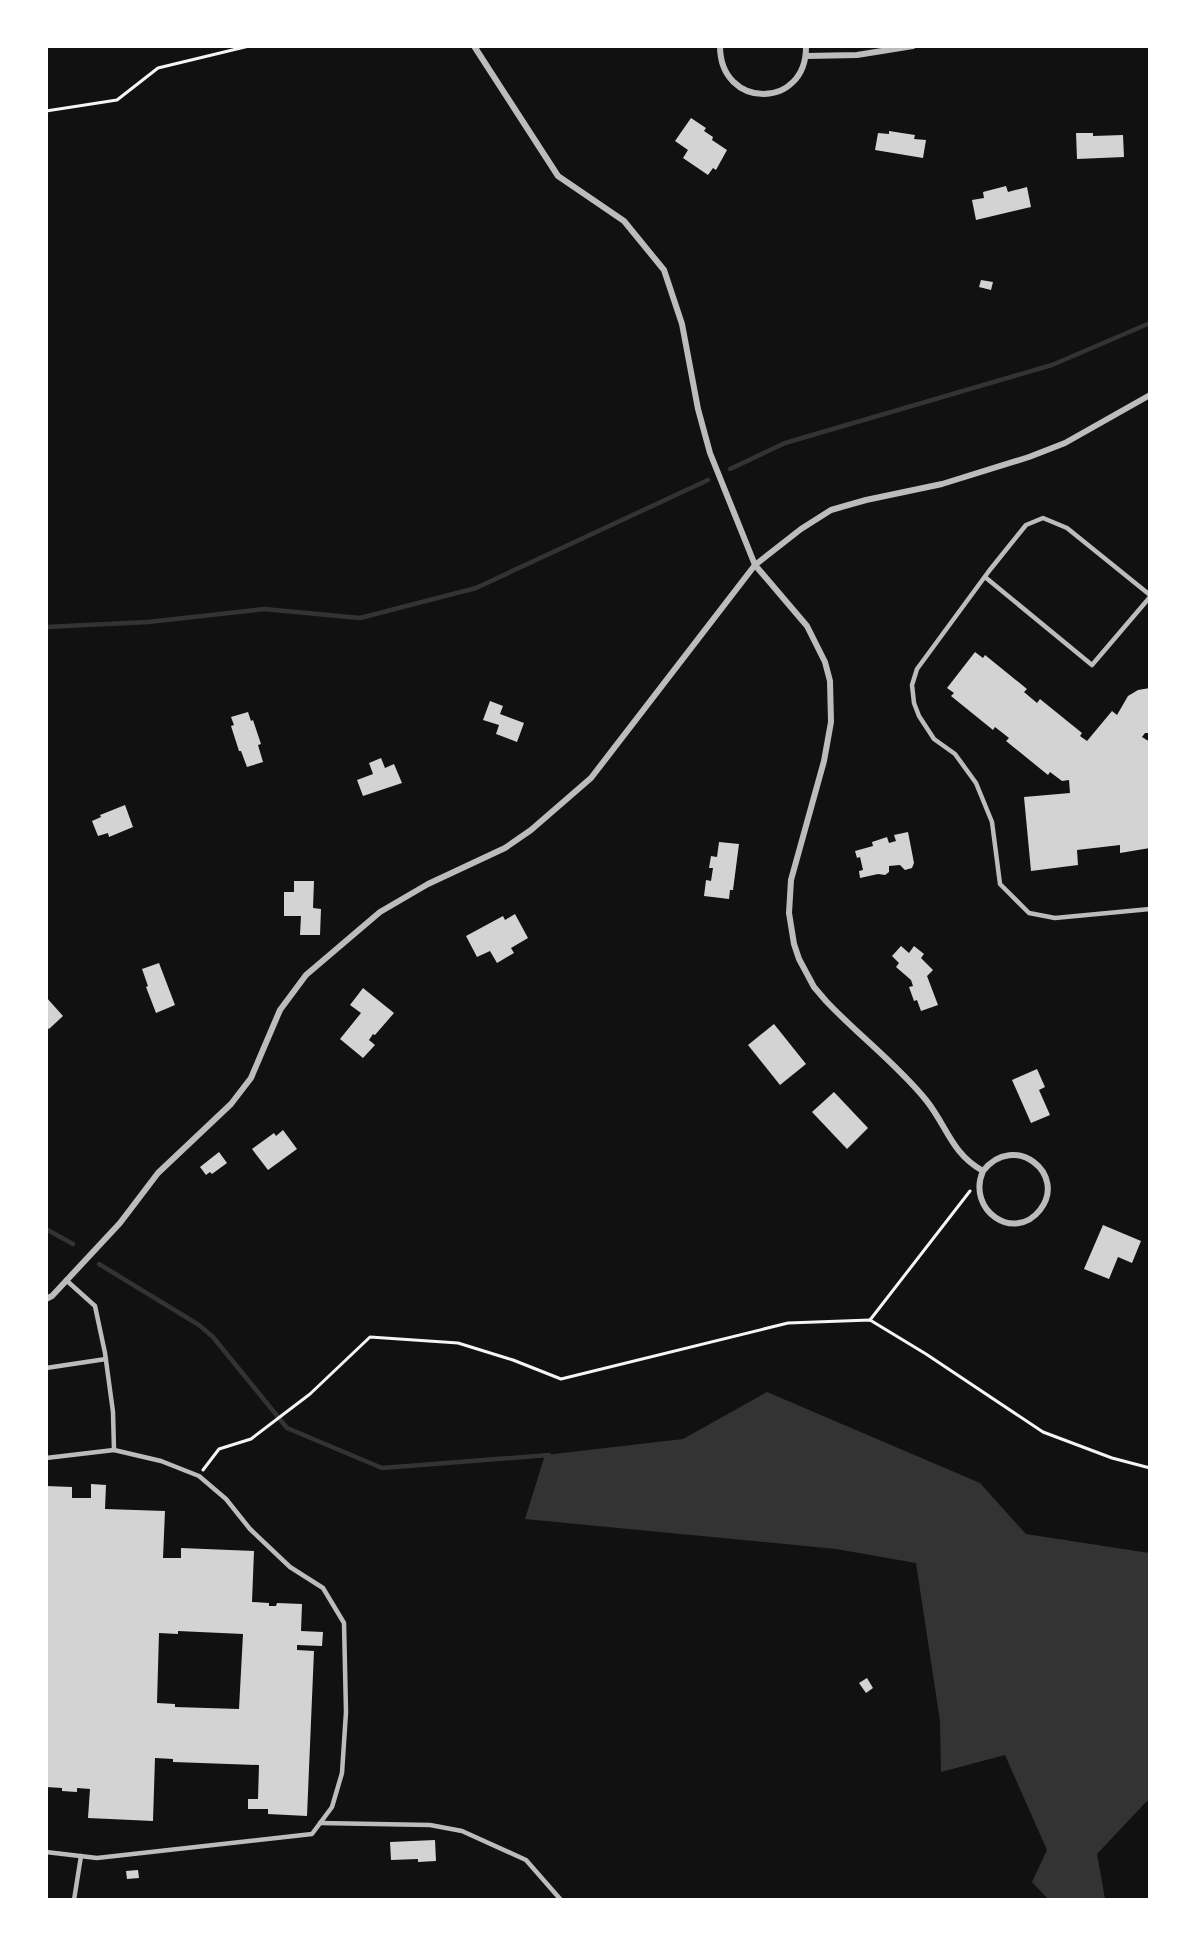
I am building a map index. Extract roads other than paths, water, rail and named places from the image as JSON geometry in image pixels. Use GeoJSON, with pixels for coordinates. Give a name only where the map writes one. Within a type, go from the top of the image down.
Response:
{"type":"FeatureCollection","features":[{"type":"Feature","properties":{"kind":"street"},"geometry":{"type":"LineString","coordinates":[[474,46],[558,176],[624,221],[664,270],[682,324],[698,409],[710,453],[755,565],[807,626],[825,662],[830,681],[832,703],[828,742],[791,880],[789,913],[799,959],[814,987],[925,1099],[962,1156],[982,1174]]}},
{"type":"Feature","properties":{"kind":"street"},"geometry":{"type":"LineString","coordinates":[[720,46],[722,64],[731,80],[746,91],[763,95],[781,91],[801,73],[806,56],[806,46]]}},
{"type":"Feature","properties":{"kind":"street"},"geometry":{"type":"LineString","coordinates":[[806,56],[857,55],[914,46]]}},
{"type":"Feature","properties":{"kind":"street"},"geometry":{"type":"LineString","coordinates":[[46,1299],[52,1296],[120,1223],[158,1173],[231,1104],[244,1088],[251,1078],[279,1010],[306,975],[380,912],[428,884],[505,848],[531,830],[591,778],[755,565],[801,529],[831,510],[942,484],[1029,457],[1065,443],[1149,395]]}},
{"type":"Feature","properties":{"kind":"street"},"geometry":{"type":"LineString","coordinates":[[1006,1154],[1029,1158],[1040,1167],[1046,1181],[1044,1203],[1040,1210],[1028,1219],[1013,1223],[999,1220],[988,1211],[980,1199],[982,1174],[993,1160],[1006,1154]]}},
{"type":"Feature","properties":{"kind":"lane"},"geometry":{"type":"LineString","coordinates":[[986,577],[1092,665],[1149,596],[1067,528],[1043,518],[1026,525],[986,577],[917,669],[912,685],[914,703],[919,716],[934,739],[955,754],[976,783],[992,822],[1000,884],[1029,913],[1055,918],[1149,909]]}},
{"type":"Feature","properties":{"kind":"lane"},"geometry":{"type":"LineString","coordinates":[[66,1280],[95,1306],[106,1359],[113,1412],[114,1450]]}},
{"type":"Feature","properties":{"kind":"lane"},"geometry":{"type":"LineString","coordinates":[[46,1368],[106,1359]]}},
{"type":"Feature","properties":{"kind":"lane"},"geometry":{"type":"LineString","coordinates":[[46,1458],[114,1450],[161,1461],[199,1476],[226,1499],[250,1529],[290,1567],[323,1588],[344,1623],[346,1712],[342,1773],[332,1807],[312,1834],[97,1858],[46,1852]]}},
{"type":"Feature","properties":{"kind":"lane"},"geometry":{"type":"LineString","coordinates":[[320,1823],[430,1825],[462,1831],[526,1860],[561,1899]]}},
{"type":"Feature","properties":{"kind":"lane"},"geometry":{"type":"LineString","coordinates":[[74,1899],[81,1856]]}},
{"type":"Feature","properties":{"kind":"waterway"},"geometry":{"type":"LineString","coordinates":[[730,469],[785,443],[1052,365],[1150,323]]}},
{"type":"Feature","properties":{"kind":"waterway"},"geometry":{"type":"LineString","coordinates":[[46,627],[148,622],[264,609],[360,618],[476,588],[708,480]]}},
{"type":"Feature","properties":{"kind":"waterway"},"geometry":{"type":"LineString","coordinates":[[46,1229],[73,1244]]}},
{"type":"Feature","properties":{"kind":"waterway"},"geometry":{"type":"LineString","coordinates":[[99,1264],[199,1325],[213,1337],[287,1428],[382,1468],[549,1455]]}}]}
